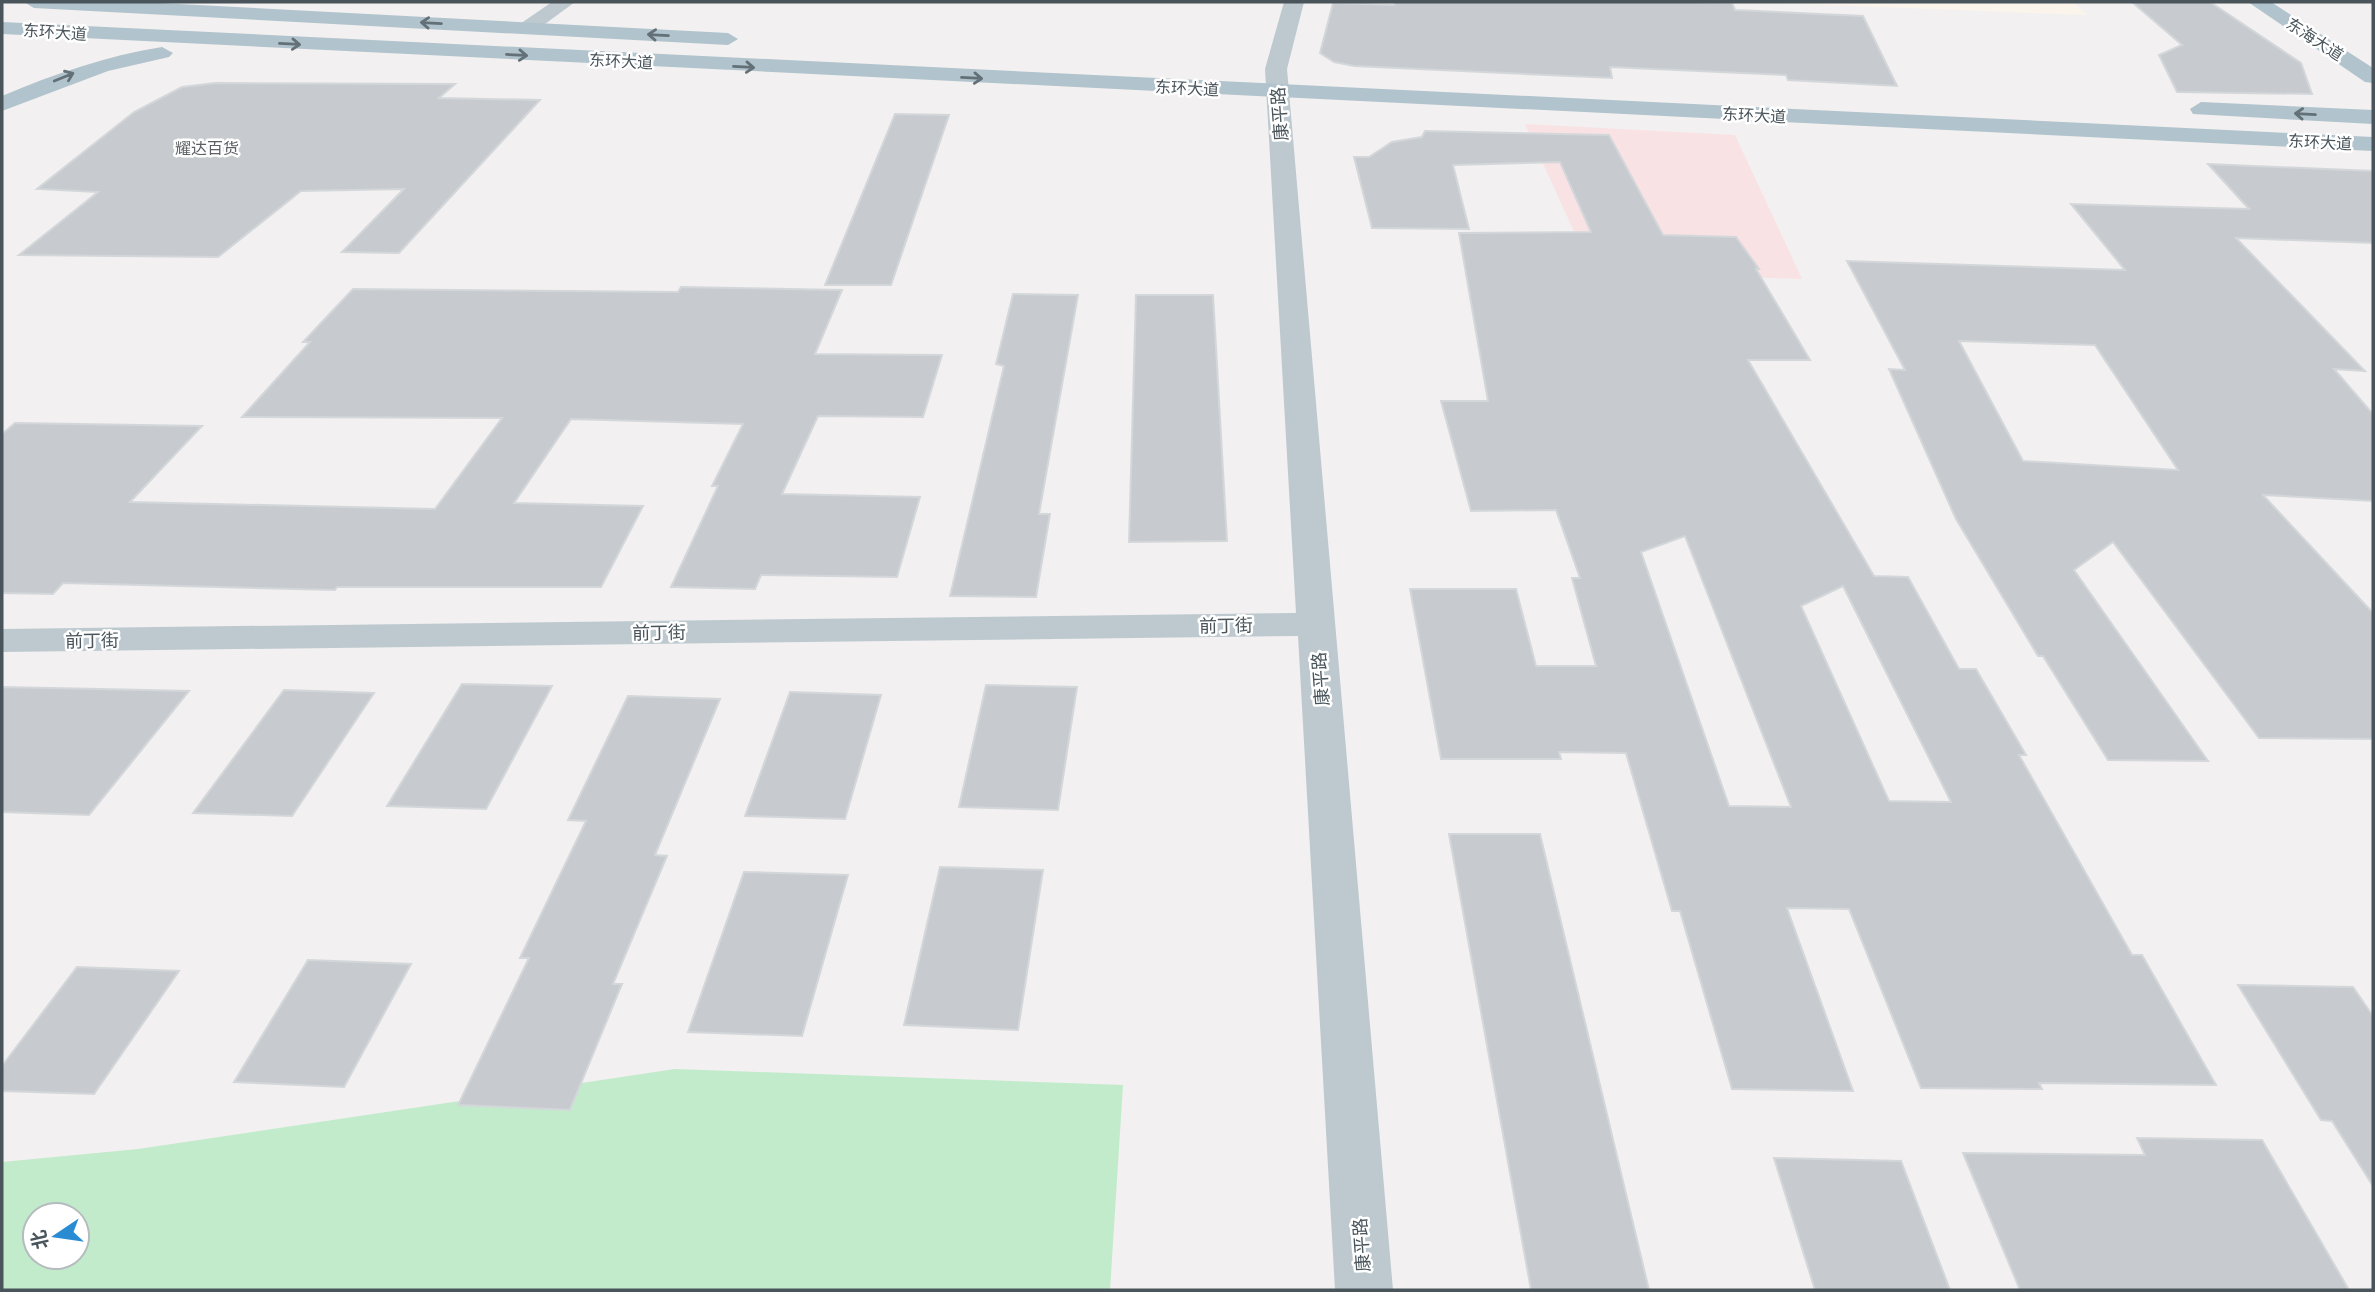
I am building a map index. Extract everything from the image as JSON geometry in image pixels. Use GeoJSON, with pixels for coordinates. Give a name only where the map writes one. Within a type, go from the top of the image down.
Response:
{"type":"FeatureCollection","features":[{"type":"Feature","properties":{"kind":"main road","name":"东环大道"},"geometry":{"type":"LineString","coordinates":[[34,2],[135,4],[749,40]]}},
{"type":"Feature","properties":{"kind":"main road"},"geometry":{"type":"LineString","coordinates":[[211,2],[305,8],[357,19]]}},
{"type":"Feature","properties":{"kind":"main road","name":"东海大道"},"geometry":{"type":"LineString","coordinates":[[2258,2],[2373,76]]}},
{"type":"Feature","properties":{"kind":"main road","name":"东海大道"},"geometry":{"type":"LineString","coordinates":[[2289,2],[2361,45]]}},
{"type":"Feature","properties":{"kind":"main road"},"geometry":{"type":"LineString","coordinates":[[12,50],[88,3]]}},
{"type":"Feature","properties":{"kind":"main road"},"geometry":{"type":"LineString","coordinates":[[2,96],[135,4]]}},
{"type":"Feature","properties":{"kind":"main road","name":"东环大道"},"geometry":{"type":"LineString","coordinates":[[2,28],[260,43],[1279,75],[2373,144]]}},
{"type":"Feature","properties":{"kind":"main road"},"geometry":{"type":"LineString","coordinates":[[2,104],[70,74],[125,58],[260,43]]}},
{"type":"Feature","properties":{"kind":"main road","name":"东环大道"},"geometry":{"type":"LineString","coordinates":[[2179,108],[2373,117]]}},
{"type":"Feature","properties":{"kind":"street"},"geometry":{"type":"LineString","coordinates":[[527,28],[565,2]]}},
{"type":"Feature","properties":{"kind":"street","name":"康平路"},"geometry":{"type":"LineString","coordinates":[[1294,2],[1279,75],[1364,1290]]}},
{"type":"Feature","properties":{"kind":"street","name":"前丁街"},"geometry":{"type":"LineString","coordinates":[[2,641],[1316,624]]}},
{"type":"Feature","properties":{"kind":"shaded area"},"geometry":{"type":"Polygon","coordinates":[[[1753,2],[2073,2],[2086,15],[1753,2]]]}},
{"type":"Feature","properties":{"kind":"shaded area"},"geometry":{"type":"Polygon","coordinates":[[[1525,124],[1735,135],[1802,279],[1593,273],[1525,124]]]}},
{"type":"Feature","properties":{"kind":"green space"},"geometry":{"type":"Polygon","coordinates":[[[675,1069],[1123,1085],[1110,1290],[2,1290],[2,1162],[138,1149],[675,1069]]]}},
{"type":"Feature","properties":{"kind":"building"},"geometry":{"type":"Polygon","coordinates":[[[1394,2],[1732,3],[1735,10],[1863,16],[1897,86],[1788,80],[1786,75],[1610,67],[1612,78],[1354,66],[1334,62],[1320,53],[1333,3],[1394,5],[1394,2]]]}},
{"type":"Feature","properties":{"kind":"building"},"geometry":{"type":"Polygon","coordinates":[[[2132,2],[2210,2],[2301,63],[2312,94],[2177,92],[2159,55],[2182,45],[2132,2]]]}},
{"type":"Feature","properties":{"kind":"building"},"geometry":{"type":"Polygon","coordinates":[[[215,83],[455,84],[439,98],[540,100],[399,253],[342,252],[404,189],[301,191],[218,257],[19,255],[98,192],[37,189],[134,112],[182,87],[215,83]]]}},
{"type":"Feature","properties":{"kind":"building"},"geometry":{"type":"Polygon","coordinates":[[[895,114],[949,115],[891,285],[825,285],[895,114]]]}},
{"type":"Feature","properties":{"kind":"building"},"geometry":{"type":"Polygon","coordinates":[[[1425,131],[1609,135],[1663,235],[1736,237],[1759,269],[1756,269],[1810,360],[1748,360],[1874,576],[1908,577],[1959,669],[1976,669],[2026,755],[2019,755],[2132,955],[2142,955],[2216,1085],[2039,1083],[2042,1089],[1921,1088],[1849,909],[1787,908],[1853,1091],[1732,1089],[1680,911],[1672,911],[1626,753],[1559,752],[1561,759],[1441,759],[1410,589],[1516,589],[1536,666],[1596,666],[1572,578],[1580,578],[1556,510],[1471,511],[1441,401],[1488,401],[1459,233],[1591,232],[1560,162],[1453,165],[1469,229],[1372,228],[1354,157],[1369,157],[1392,142],[1422,137],[1425,131]],[[1685,536],[1641,552],[1729,806],[1791,807],[1685,536]],[[1843,586],[1801,606],[1889,801],[1951,802],[1843,586]]]}},
{"type":"Feature","properties":{"kind":"building"},"geometry":{"type":"Polygon","coordinates":[[[2208,164],[2373,171],[2373,243],[2236,238],[2365,371],[2334,369],[2373,414],[2373,501],[2263,495],[2373,613],[2373,739],[2259,738],[2113,542],[2074,570],[2208,761],[2108,760],[2043,656],[2038,656],[1956,519],[1889,369],[1905,370],[1847,261],[2125,270],[2071,204],[2249,209],[2208,164]],[[1959,341],[2023,461],[2178,470],[2095,345],[1959,341]]]}},
{"type":"Feature","properties":{"kind":"building"},"geometry":{"type":"Polygon","coordinates":[[[681,287],[842,290],[815,354],[942,355],[923,417],[818,416],[782,494],[920,497],[897,577],[761,575],[755,589],[671,587],[718,486],[712,486],[743,424],[571,419],[514,503],[643,506],[601,587],[337,587],[335,590],[63,583],[53,594],[2,593],[2,434],[15,423],[202,426],[130,502],[435,509],[502,418],[242,417],[310,342],[303,342],[353,289],[678,292],[681,287]]]}},
{"type":"Feature","properties":{"kind":"building"},"geometry":{"type":"Polygon","coordinates":[[[1013,294],[1078,295],[1039,514],[1050,514],[1036,597],[950,596],[1004,366],[996,364],[1013,294]]]}},
{"type":"Feature","properties":{"kind":"building"},"geometry":{"type":"Polygon","coordinates":[[[1136,295],[1213,295],[1227,541],[1129,542],[1136,295]]]}},
{"type":"Feature","properties":{"kind":"building"},"geometry":{"type":"Polygon","coordinates":[[[462,684],[552,686],[486,809],[387,806],[462,684]]]}},
{"type":"Feature","properties":{"kind":"building"},"geometry":{"type":"Polygon","coordinates":[[[986,685],[1077,687],[1058,810],[959,807],[986,685]]]}},
{"type":"Feature","properties":{"kind":"building"},"geometry":{"type":"Polygon","coordinates":[[[2,687],[189,691],[89,815],[2,812],[2,687]]]}},
{"type":"Feature","properties":{"kind":"building"},"geometry":{"type":"Polygon","coordinates":[[[284,690],[374,693],[292,816],[193,813],[284,690]]]}},
{"type":"Feature","properties":{"kind":"building"},"geometry":{"type":"Polygon","coordinates":[[[790,692],[881,695],[845,819],[745,816],[790,692]]]}},
{"type":"Feature","properties":{"kind":"building"},"geometry":{"type":"Polygon","coordinates":[[[628,696],[720,699],[655,855],[667,856],[613,984],[622,984],[570,1110],[458,1105],[529,958],[520,958],[586,821],[568,820],[628,696]]]}},
{"type":"Feature","properties":{"kind":"building"},"geometry":{"type":"Polygon","coordinates":[[[1449,834],[1540,834],[1649,1290],[1531,1290],[1449,834]]]}},
{"type":"Feature","properties":{"kind":"building"},"geometry":{"type":"Polygon","coordinates":[[[940,867],[1043,870],[1018,1030],[904,1025],[940,867]]]}},
{"type":"Feature","properties":{"kind":"building"},"geometry":{"type":"Polygon","coordinates":[[[744,872],[848,875],[802,1036],[688,1032],[744,872]]]}},
{"type":"Feature","properties":{"kind":"building"},"geometry":{"type":"Polygon","coordinates":[[[308,960],[411,964],[344,1087],[234,1082],[308,960]]]}},
{"type":"Feature","properties":{"kind":"building"},"geometry":{"type":"Polygon","coordinates":[[[77,967],[179,971],[94,1094],[2,1091],[2,1066],[77,967]]]}},
{"type":"Feature","properties":{"kind":"building"},"geometry":{"type":"Polygon","coordinates":[[[2238,985],[2353,987],[2373,1016],[2373,1186],[2332,1121],[2321,1120],[2238,985]]]}},
{"type":"Feature","properties":{"kind":"building"},"geometry":{"type":"Polygon","coordinates":[[[2137,1138],[2262,1140],[2349,1290],[2020,1290],[1963,1153],[2145,1155],[2137,1138]]]}},
{"type":"Feature","properties":{"kind":"building"},"geometry":{"type":"Polygon","coordinates":[[[1774,1158],[1901,1161],[1950,1290],[1815,1290],[1774,1158]]]}},
{"type":"Feature","properties":{"kind":"district","name":"耀达百货"},"geometry":{"type":"Point","coordinates":[207,148]}}]}
